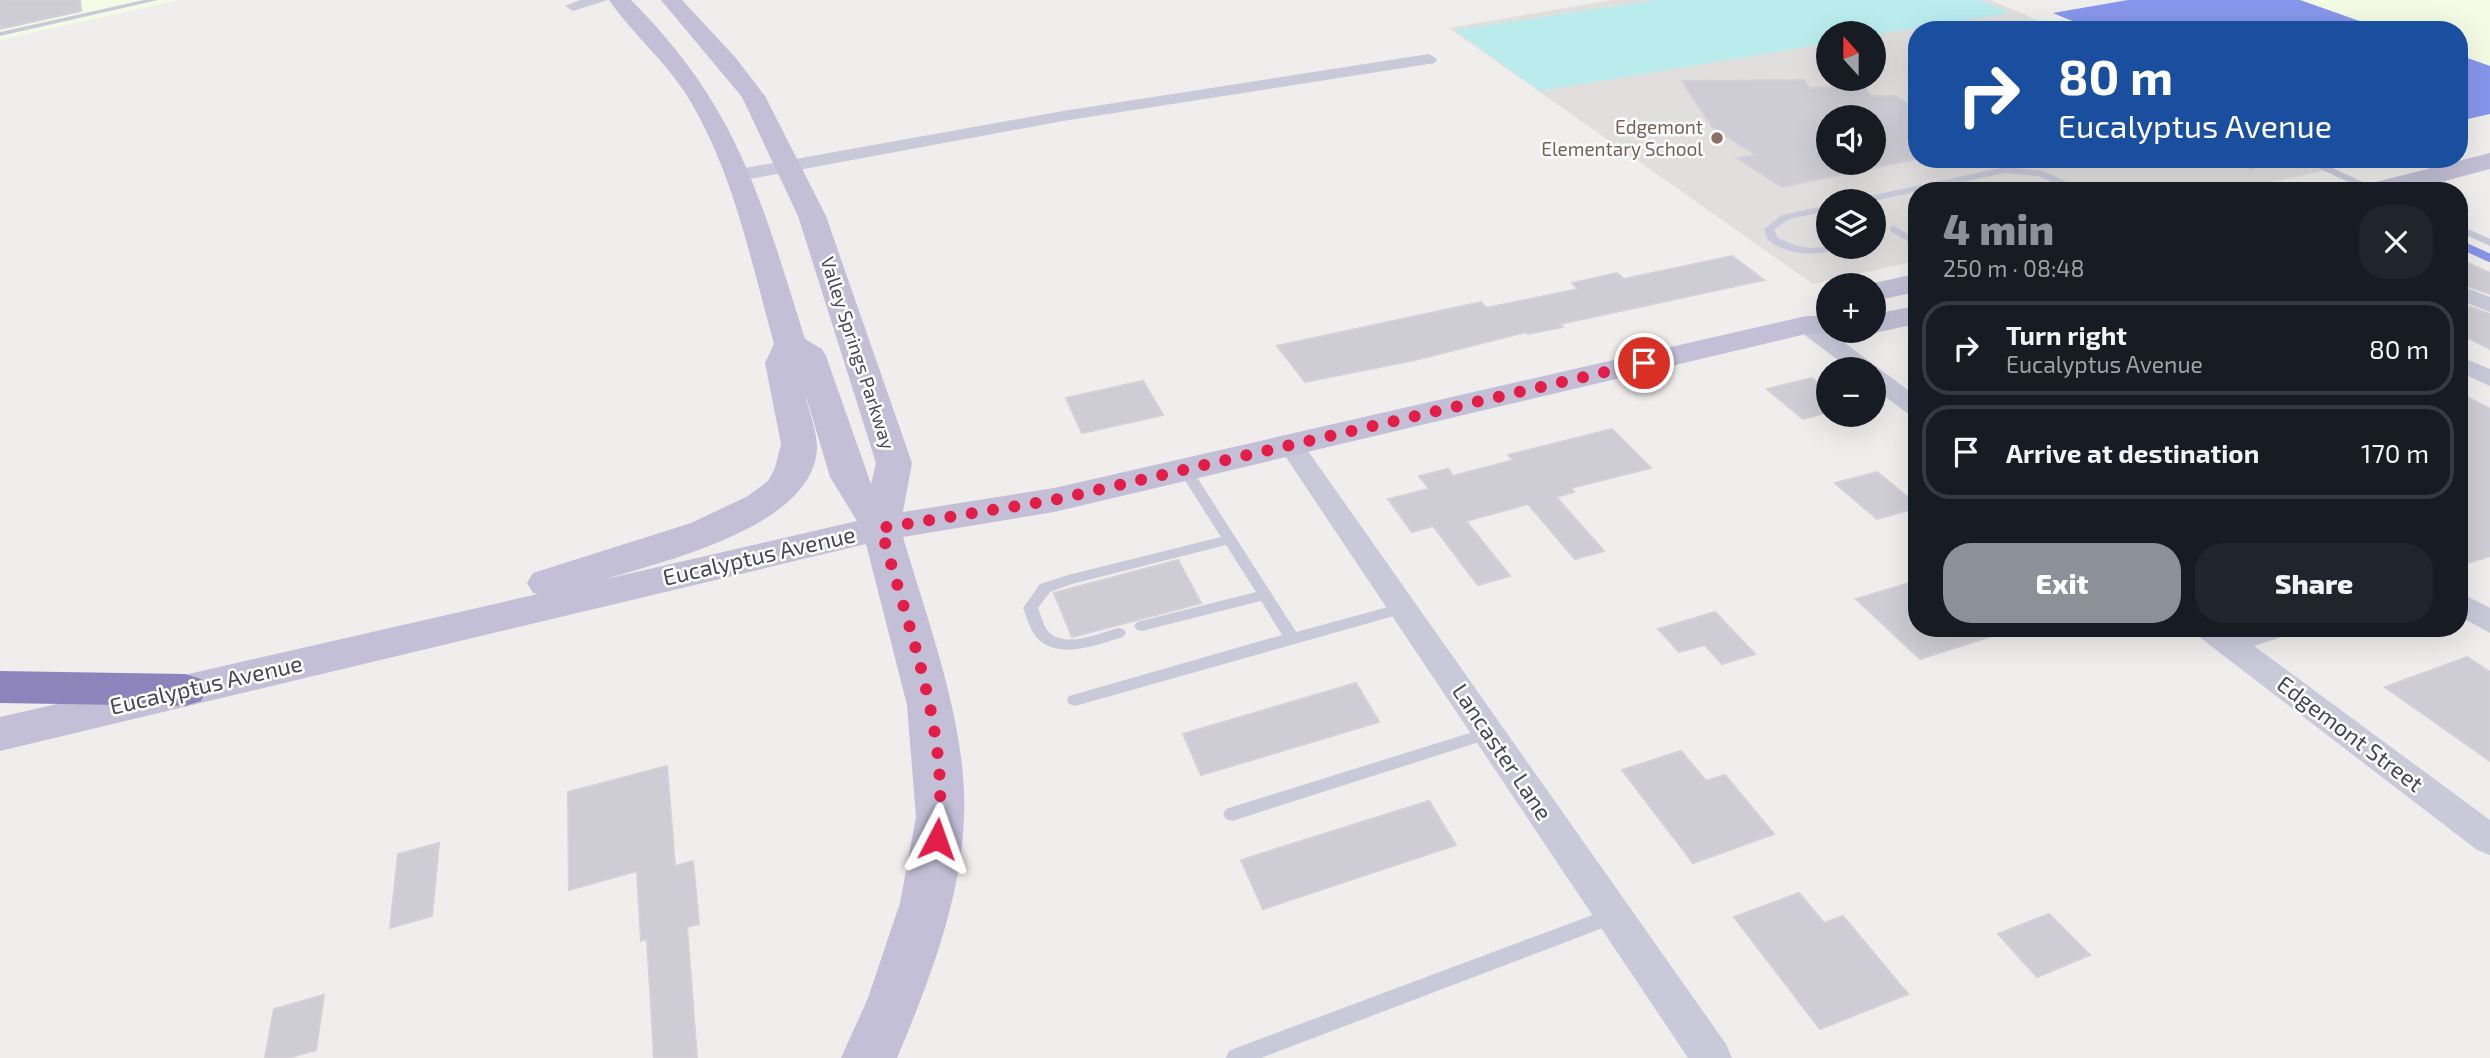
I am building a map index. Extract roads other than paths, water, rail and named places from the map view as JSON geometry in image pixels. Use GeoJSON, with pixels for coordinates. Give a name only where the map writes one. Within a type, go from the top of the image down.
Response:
{"type":"FeatureCollection","features":[{"type":"Feature","properties":{"kind":"highway"},"geometry":{"type":"LineString","coordinates":[[0,687],[186,690]]}},
{"type":"Feature","properties":{"kind":"street"},"geometry":{"type":"LineString","coordinates":[[573,6],[600,0]]}},
{"type":"Feature","properties":{"kind":"street"},"geometry":{"type":"LineString","coordinates":[[619,0],[682,71],[707,109],[739,176],[790,344],[810,356],[848,477],[881,528],[929,705],[940,817],[926,903],[895,998],[869,1058]]}},
{"type":"Feature","properties":{"kind":"street","name":"Valley Springs Parkway"},"geometry":{"type":"LineString","coordinates":[[671,0],[727,62],[753,96],[813,216],[894,463],[881,528]]}},
{"type":"Feature","properties":{"kind":"street"},"geometry":{"type":"LineString","coordinates":[[739,176],[1063,116],[1429,59]]}},
{"type":"Feature","properties":{"kind":"street"},"geometry":{"type":"LineString","coordinates":[[2468,167],[2490,161]]}},
{"type":"Feature","properties":{"kind":"street"},"geometry":{"type":"LineString","coordinates":[[2410,182],[2463,168]]}},
{"type":"Feature","properties":{"kind":"street"},"geometry":{"type":"LineString","coordinates":[[1886,289],[1908,285]]}},
{"type":"Feature","properties":{"kind":"street"},"geometry":{"type":"LineString","coordinates":[[2468,296],[2490,305]]}},
{"type":"Feature","properties":{"kind":"street"},"geometry":{"type":"LineString","coordinates":[[1886,321],[1908,317]]}},
{"type":"Feature","properties":{"kind":"street","name":"Eucalyptus Avenue"},"geometry":{"type":"LineString","coordinates":[[0,734],[881,528],[1054,500],[1292,447],[1816,321]]}},
{"type":"Feature","properties":{"kind":"street"},"geometry":{"type":"LineString","coordinates":[[1842,343],[1854,357]]}},
{"type":"Feature","properties":{"kind":"street"},"geometry":{"type":"LineString","coordinates":[[312,660],[722,525],[766,500],[781,488],[797,457],[798,433],[781,363],[790,344]]}},
{"type":"Feature","properties":{"kind":"street"},"geometry":{"type":"LineString","coordinates":[[2468,368],[2490,379]]}},
{"type":"Feature","properties":{"kind":"street"},"geometry":{"type":"LineString","coordinates":[[1886,385],[1908,402]]}},
{"type":"Feature","properties":{"kind":"street","name":"Lancaster Lane"},"geometry":{"type":"LineString","coordinates":[[1292,447],[1712,1058]]}},
{"type":"Feature","properties":{"kind":"street"},"geometry":{"type":"LineString","coordinates":[[2468,608],[2490,622]]}},
{"type":"Feature","properties":{"kind":"street","name":"Edgemont Street"},"geometry":{"type":"LineString","coordinates":[[2220,637],[2490,840]]}},
{"type":"Feature","properties":{"kind":"lane"},"geometry":{"type":"LineString","coordinates":[[0,34],[154,0]]}},
{"type":"Feature","properties":{"kind":"lane"},"geometry":{"type":"LineString","coordinates":[[2324,168],[2356,182]]}},
{"type":"Feature","properties":{"kind":"lane"},"geometry":{"type":"LineString","coordinates":[[1949,182],[2005,170],[2039,173],[2060,182]]}},
{"type":"Feature","properties":{"kind":"lane"},"geometry":{"type":"LineString","coordinates":[[1886,195],[1908,191]]}},
{"type":"Feature","properties":{"kind":"lane"},"geometry":{"type":"LineString","coordinates":[[1816,211],[1786,217],[1769,229],[1773,240],[1793,249],[1816,251]]}},
{"type":"Feature","properties":{"kind":"lane"},"geometry":{"type":"LineString","coordinates":[[1894,229],[1908,238]]}},
{"type":"Feature","properties":{"kind":"lane"},"geometry":{"type":"LineString","coordinates":[[2468,232],[2490,243]]}},
{"type":"Feature","properties":{"kind":"lane"},"geometry":{"type":"LineString","coordinates":[[1186,471],[1292,638]]}},
{"type":"Feature","properties":{"kind":"lane"},"geometry":{"type":"LineString","coordinates":[[1118,633],[1075,644],[1058,643],[1043,635],[1030,608],[1045,588],[1068,580],[1230,539]]}},
{"type":"Feature","properties":{"kind":"lane"},"geometry":{"type":"LineString","coordinates":[[1142,626],[1265,595]]}},
{"type":"Feature","properties":{"kind":"lane"},"geometry":{"type":"LineString","coordinates":[[1075,699],[1403,608]]}},
{"type":"Feature","properties":{"kind":"lane"},"geometry":{"type":"LineString","coordinates":[[1232,814],[1489,733]]}},
{"type":"Feature","properties":{"kind":"lane"},"geometry":{"type":"LineString","coordinates":[[1236,1058],[1614,915]]}},
{"type":"Feature","properties":{"kind":"water"},"geometry":{"type":"Polygon","coordinates":[[[2128,0],[2300,0],[2360,21],[2072,21],[2053,13],[2128,0]]]}},
{"type":"Feature","properties":{"kind":"water"},"geometry":{"type":"Polygon","coordinates":[[[2468,58],[2490,66],[2490,114],[2468,119],[2468,58]]]}},
{"type":"Feature","properties":{"kind":"waterway"},"geometry":{"type":"LineString","coordinates":[[2468,248],[2490,258]]}},
{"type":"Feature","properties":{"kind":"place","name":"Edgemont Elementary School"},"geometry":{"type":"Point","coordinates":[1717,138]}}]}
